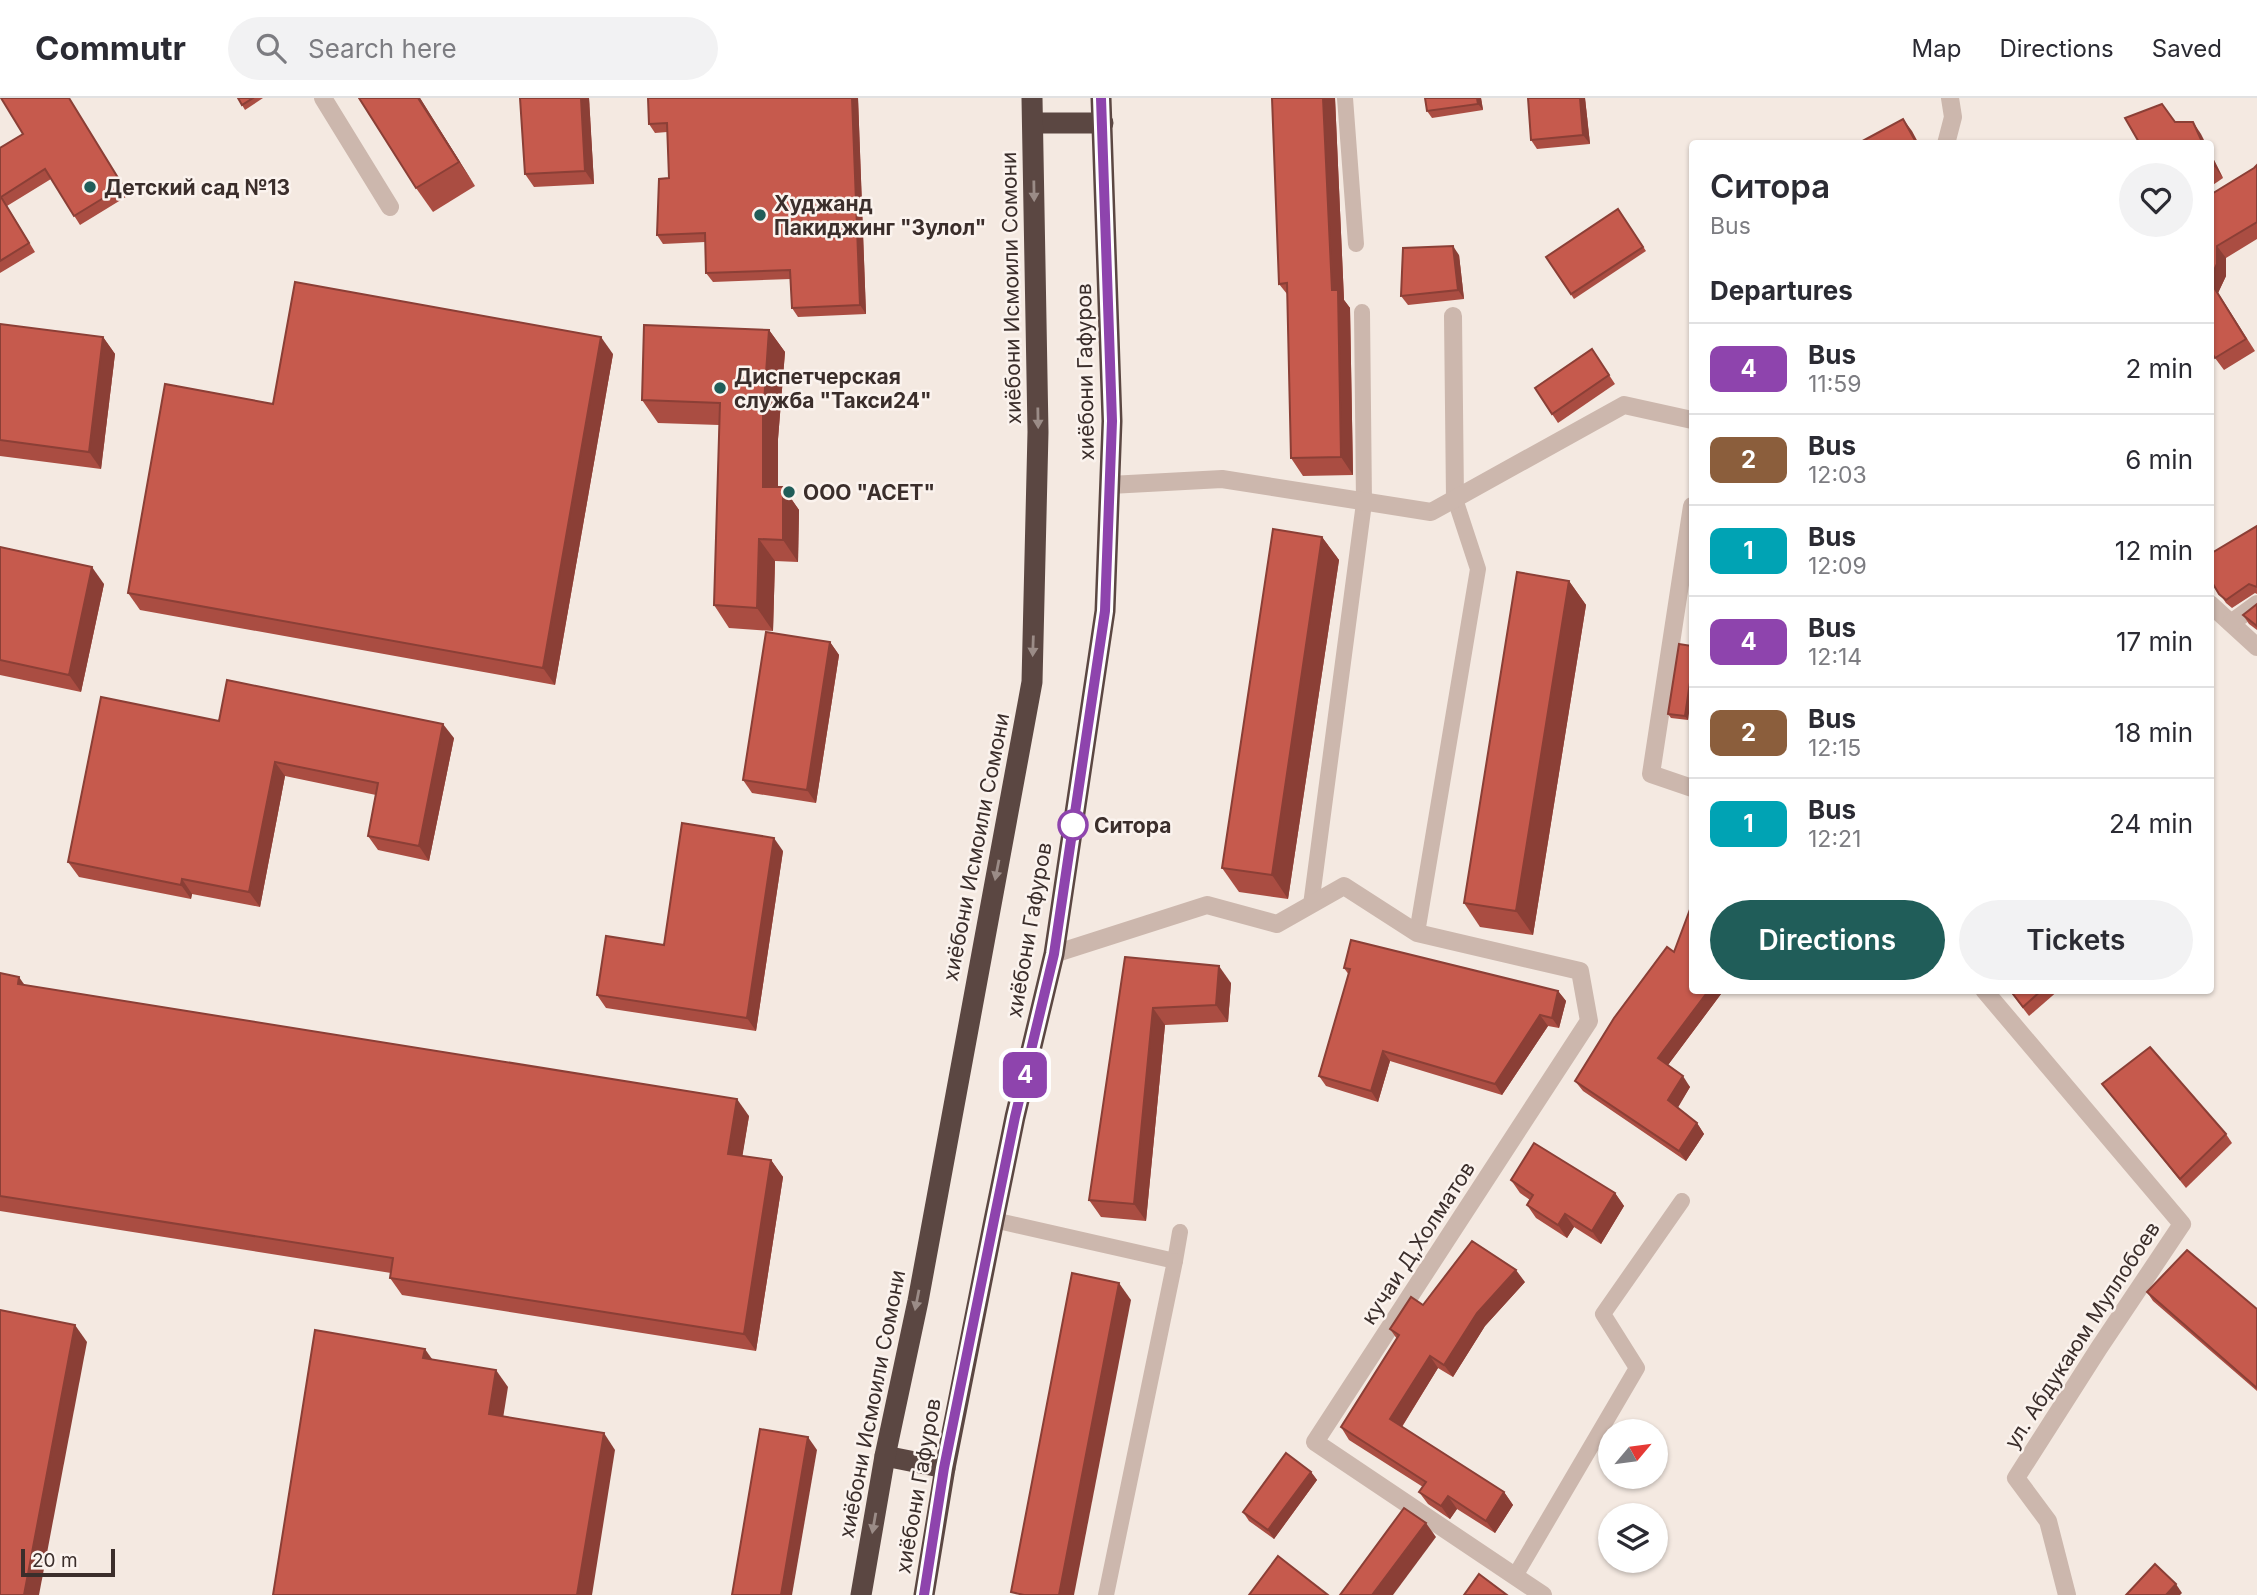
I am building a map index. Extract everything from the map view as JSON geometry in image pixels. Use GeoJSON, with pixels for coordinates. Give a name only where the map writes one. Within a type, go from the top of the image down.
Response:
{"type":"FeatureCollection","features":[{"type":"Feature","properties":{"kind":"highway","name":"хиёбони Исмоили Сомони"},"geometry":{"type":"LineString","coordinates":[[861,1595],[1032,682],[1038,432],[1032,98]]}},
{"type":"Feature","properties":{"kind":"highway","name":"хиёбони Гафуров"},"geometry":{"type":"LineString","coordinates":[[924,1595],[944,1468],[994,1220],[1015,1117],[1054,954],[1105,611],[1112,421],[1101,98]]}},
{"type":"Feature","properties":{"kind":"highway"},"geometry":{"type":"LineString","coordinates":[[1033,122],[1103,123]]}},
{"type":"Feature","properties":{"kind":"highway"},"geometry":{"type":"LineString","coordinates":[[885,1456],[944,1468]]}},
{"type":"Feature","properties":{"kind":"street"},"geometry":{"type":"LineString","coordinates":[[323,98],[390,207]]}},
{"type":"Feature","properties":{"kind":"street"},"geometry":{"type":"LineString","coordinates":[[1947,140],[1953,117],[1950,98]]}},
{"type":"Feature","properties":{"kind":"street"},"geometry":{"type":"LineString","coordinates":[[1453,316],[1455,499]]}},
{"type":"Feature","properties":{"kind":"street"},"geometry":{"type":"LineString","coordinates":[[1110,485],[1222,479],[1431,512],[1624,405],[1689,420]]}},
{"type":"Feature","properties":{"kind":"street"},"geometry":{"type":"LineString","coordinates":[[1689,526],[1651,774],[1689,787]]}},
{"type":"Feature","properties":{"kind":"street"},"geometry":{"type":"LineString","coordinates":[[2231,623],[2257,604]]}},
{"type":"Feature","properties":{"kind":"street"},"geometry":{"type":"LineString","coordinates":[[2214,608],[2257,647]]}},
{"type":"Feature","properties":{"kind":"street"},"geometry":{"type":"LineString","coordinates":[[1054,954],[1207,905],[1277,924],[1344,886],[1418,933]]}},
{"type":"Feature","properties":{"kind":"street","name":"кучаи Д,Холматов"},"geometry":{"type":"LineString","coordinates":[[1418,933],[1580,971],[1589,1021],[1315,1442],[1543,1595]]}},
{"type":"Feature","properties":{"kind":"street","name":"ул. Абдукаюм Муллобоев"},"geometry":{"type":"LineString","coordinates":[[1987,994],[2182,1224],[2015,1478],[2048,1521],[2067,1595]]}},
{"type":"Feature","properties":{"kind":"lane"},"geometry":{"type":"LineString","coordinates":[[1345,98],[1356,244]]}},
{"type":"Feature","properties":{"kind":"lane"},"geometry":{"type":"LineString","coordinates":[[1311,905],[1364,503],[1362,312]]}},
{"type":"Feature","properties":{"kind":"lane"},"geometry":{"type":"LineString","coordinates":[[1418,933],[1478,569],[1455,499]]}},
{"type":"Feature","properties":{"kind":"lane"},"geometry":{"type":"LineString","coordinates":[[1515,1576],[1637,1368],[1603,1314],[1682,1201]]}},
{"type":"Feature","properties":{"kind":"lane"},"geometry":{"type":"LineString","coordinates":[[994,1220],[1175,1261]]}},
{"type":"Feature","properties":{"kind":"lane"},"geometry":{"type":"LineString","coordinates":[[1106,1595],[1180,1232]]}},
{"type":"Feature","properties":{"kind":"building","name":"Детский сад №13"},"geometry":{"type":"Polygon","coordinates":[[[1,98],[69,98],[123,186],[74,216],[45,169],[1,197],[29,243],[0,261],[0,148],[23,134],[1,98]]]}},
{"type":"Feature","properties":{"kind":"building"},"geometry":{"type":"Polygon","coordinates":[[[238,98],[253,98],[242,105],[238,98]]]}},
{"type":"Feature","properties":{"kind":"building"},"geometry":{"type":"Polygon","coordinates":[[[359,98],[418,98],[459,162],[416,188],[359,98]]]}},
{"type":"Feature","properties":{"kind":"building"},"geometry":{"type":"Polygon","coordinates":[[[520,98],[581,98],[585,171],[525,174],[520,98]]]}},
{"type":"Feature","properties":{"kind":"building","name":"Худжанд Пакиджинг \"Зулол\""},"geometry":{"type":"Polygon","coordinates":[[[648,98],[852,98],[860,305],[792,308],[790,270],[706,273],[705,233],[657,235],[659,179],[669,178],[667,123],[649,124],[648,98]]]}},
{"type":"Feature","properties":{"kind":"building"},"geometry":{"type":"Polygon","coordinates":[[[1272,98],[1323,98],[1332,290],[1338,290],[1341,457],[1291,458],[1287,283],[1279,284],[1272,98]]]}},
{"type":"Feature","properties":{"kind":"building"},"geometry":{"type":"Polygon","coordinates":[[[1425,98],[1477,98],[1478,104],[1427,111],[1425,98]]]}},
{"type":"Feature","properties":{"kind":"building"},"geometry":{"type":"Polygon","coordinates":[[[1528,98],[1580,98],[1583,135],[1531,140],[1528,98]]]}},
{"type":"Feature","properties":{"kind":"building"},"geometry":{"type":"Polygon","coordinates":[[[2162,104],[2175,122],[2193,122],[2201,140],[2138,140],[2125,118],[2162,104]]]}},
{"type":"Feature","properties":{"kind":"building"},"geometry":{"type":"Polygon","coordinates":[[[1903,119],[1915,140],[1864,140],[1903,119]]]}},
{"type":"Feature","properties":{"kind":"building"},"geometry":{"type":"Polygon","coordinates":[[[2257,165],[2257,222],[2217,246],[2217,264],[2214,270],[2214,193],[2257,165]]]}},
{"type":"Feature","properties":{"kind":"building"},"geometry":{"type":"Polygon","coordinates":[[[1618,209],[1643,247],[1571,294],[1546,257],[1618,209]]]}},
{"type":"Feature","properties":{"kind":"building"},"geometry":{"type":"Polygon","coordinates":[[[1453,246],[1458,290],[1401,296],[1403,248],[1453,246]]]}},
{"type":"Feature","properties":{"kind":"building"},"geometry":{"type":"Polygon","coordinates":[[[295,282],[601,337],[543,668],[128,593],[165,384],[273,404],[295,282]]]}},
{"type":"Feature","properties":{"kind":"building"},"geometry":{"type":"Polygon","coordinates":[[[2214,287],[2246,339],[2214,356],[2214,287]]]}},
{"type":"Feature","properties":{"kind":"building"},"geometry":{"type":"Polygon","coordinates":[[[0,324],[103,337],[89,452],[0,440],[0,324]]]}},
{"type":"Feature","properties":{"kind":"building"},"geometry":{"type":"Polygon","coordinates":[[[644,325],[769,330],[763,417],[763,487],[783,487],[783,540],[759,539],[757,608],[714,605],[720,403],[642,400],[644,325]]]}},
{"type":"Feature","properties":{"kind":"building"},"geometry":{"type":"Polygon","coordinates":[[[1592,349],[1609,375],[1552,414],[1535,388],[1592,349]]]}},
{"type":"Feature","properties":{"kind":"building"},"geometry":{"type":"Polygon","coordinates":[[[2257,526],[2257,587],[2249,584],[2226,600],[2214,586],[2214,552],[2257,526]]]}},
{"type":"Feature","properties":{"kind":"building"},"geometry":{"type":"Polygon","coordinates":[[[1273,529],[1322,537],[1272,875],[1222,868],[1273,529]]]}},
{"type":"Feature","properties":{"kind":"building"},"geometry":{"type":"Polygon","coordinates":[[[0,547],[92,567],[69,675],[0,660],[0,547]]]}},
{"type":"Feature","properties":{"kind":"building"},"geometry":{"type":"Polygon","coordinates":[[[1517,572],[1569,581],[1516,911],[1464,903],[1517,572]]]}},
{"type":"Feature","properties":{"kind":"building"},"geometry":{"type":"Polygon","coordinates":[[[2257,604],[2257,626],[2243,615],[2257,604]]]}},
{"type":"Feature","properties":{"kind":"building"},"geometry":{"type":"Polygon","coordinates":[[[766,632],[830,642],[807,790],[743,780],[766,632]]]}},
{"type":"Feature","properties":{"kind":"building"},"geometry":{"type":"Polygon","coordinates":[[[1679,644],[1689,646],[1689,689],[1685,716],[1668,714],[1679,644]]]}},
{"type":"Feature","properties":{"kind":"building"},"geometry":{"type":"Polygon","coordinates":[[[227,680],[443,724],[419,846],[368,836],[378,783],[275,762],[249,892],[182,879],[181,885],[68,862],[101,697],[219,721],[227,680]]]}},
{"type":"Feature","properties":{"kind":"building"},"geometry":{"type":"Polygon","coordinates":[[[682,823],[774,838],[747,1018],[597,995],[606,936],[664,945],[682,823]]]}},
{"type":"Feature","properties":{"kind":"building"},"geometry":{"type":"Polygon","coordinates":[[[1689,912],[1689,994],[1706,994],[1658,1058],[1683,1076],[1668,1100],[1697,1123],[1679,1151],[1575,1081],[1614,1018],[1667,947],[1674,952],[1689,912]]]}},
{"type":"Feature","properties":{"kind":"building"},"geometry":{"type":"Polygon","coordinates":[[[1351,940],[1558,991],[1552,1018],[1540,1015],[1495,1084],[1383,1051],[1371,1091],[1319,1076],[1350,969],[1344,968],[1351,940]]]}},
{"type":"Feature","properties":{"kind":"building"},"geometry":{"type":"Polygon","coordinates":[[[1125,957],[1219,966],[1216,1005],[1153,1008],[1134,1204],[1089,1200],[1125,957]]]}},
{"type":"Feature","properties":{"kind":"building"},"geometry":{"type":"Polygon","coordinates":[[[0,973],[19,977],[18,984],[737,1099],[728,1154],[771,1160],[744,1334],[390,1278],[393,1258],[0,1196],[0,973]]]}},
{"type":"Feature","properties":{"kind":"building"},"geometry":{"type":"Polygon","coordinates":[[[2013,994],[2038,994],[2023,1007],[2013,994]]]}},
{"type":"Feature","properties":{"kind":"building"},"geometry":{"type":"Polygon","coordinates":[[[2150,1047],[2226,1134],[2180,1179],[2102,1084],[2150,1047]]]}},
{"type":"Feature","properties":{"kind":"building"},"geometry":{"type":"Polygon","coordinates":[[[1534,1143],[1615,1193],[1592,1231],[1565,1214],[1558,1225],[1527,1205],[1533,1195],[1511,1180],[1534,1143]]]}},
{"type":"Feature","properties":{"kind":"building"},"geometry":{"type":"Polygon","coordinates":[[[1472,1241],[1516,1270],[1477,1313],[1444,1365],[1430,1356],[1390,1419],[1504,1492],[1486,1521],[1448,1496],[1441,1506],[1419,1492],[1426,1482],[1341,1427],[1399,1335],[1390,1329],[1411,1297],[1423,1305],[1472,1241]]]}},
{"type":"Feature","properties":{"kind":"building"},"geometry":{"type":"Polygon","coordinates":[[[2187,1250],[2257,1309],[2257,1388],[2147,1292],[2187,1250]]]}},
{"type":"Feature","properties":{"kind":"building"},"geometry":{"type":"Polygon","coordinates":[[[1072,1273],[1119,1283],[1059,1595],[1024,1595],[1011,1592],[1072,1273]]]}},
{"type":"Feature","properties":{"kind":"building"},"geometry":{"type":"Polygon","coordinates":[[[0,1310],[75,1325],[24,1595],[0,1595],[0,1310]]]}},
{"type":"Feature","properties":{"kind":"building"},"geometry":{"type":"Polygon","coordinates":[[[315,1330],[425,1349],[423,1358],[496,1370],[489,1414],[604,1433],[577,1595],[273,1595],[315,1330]]]}},
{"type":"Feature","properties":{"kind":"building"},"geometry":{"type":"Polygon","coordinates":[[[760,1429],[808,1437],[781,1595],[732,1595],[760,1429]]]}},
{"type":"Feature","properties":{"kind":"building"},"geometry":{"type":"Polygon","coordinates":[[[1286,1453],[1311,1472],[1268,1530],[1243,1512],[1286,1453]]]}},
{"type":"Feature","properties":{"kind":"building"},"geometry":{"type":"Polygon","coordinates":[[[1404,1508],[1426,1523],[1372,1595],[1340,1595],[1404,1508]]]}},
{"type":"Feature","properties":{"kind":"building"},"geometry":{"type":"Polygon","coordinates":[[[1278,1556],[1328,1595],[1249,1595],[1278,1556]]]}},
{"type":"Feature","properties":{"kind":"building"},"geometry":{"type":"Polygon","coordinates":[[[2155,1564],[2176,1584],[2166,1595],[2126,1595],[2155,1564]]]}},
{"type":"Feature","properties":{"kind":"building"},"geometry":{"type":"Polygon","coordinates":[[[1479,1574],[1507,1595],[1464,1595],[1479,1574]]]}},
{"type":"Feature","properties":{"kind":"bus line","name":"4"},"geometry":{"type":"LineString","coordinates":[[924,1595],[944,1468],[994,1220],[1015,1117],[1054,954],[1105,611],[1112,421],[1101,98]]}},
{"type":"Feature","properties":{"kind":"place","name":"Детский сад №13"},"geometry":{"type":"Point","coordinates":[90,187]}},
{"type":"Feature","properties":{"kind":"place","name":"Худжанд Пакиджинг \"Зулол\""},"geometry":{"type":"Point","coordinates":[760,215]}},
{"type":"Feature","properties":{"kind":"place","name":"Диспетчерская служба \"Такси24\""},"geometry":{"type":"Point","coordinates":[720,388]}},
{"type":"Feature","properties":{"kind":"place","name":"ООО \"АСЕТ\""},"geometry":{"type":"Point","coordinates":[789,492]}},
{"type":"Feature","properties":{"kind":"place","name":"Ситора"},"geometry":{"type":"Point","coordinates":[1073,825]}}]}
